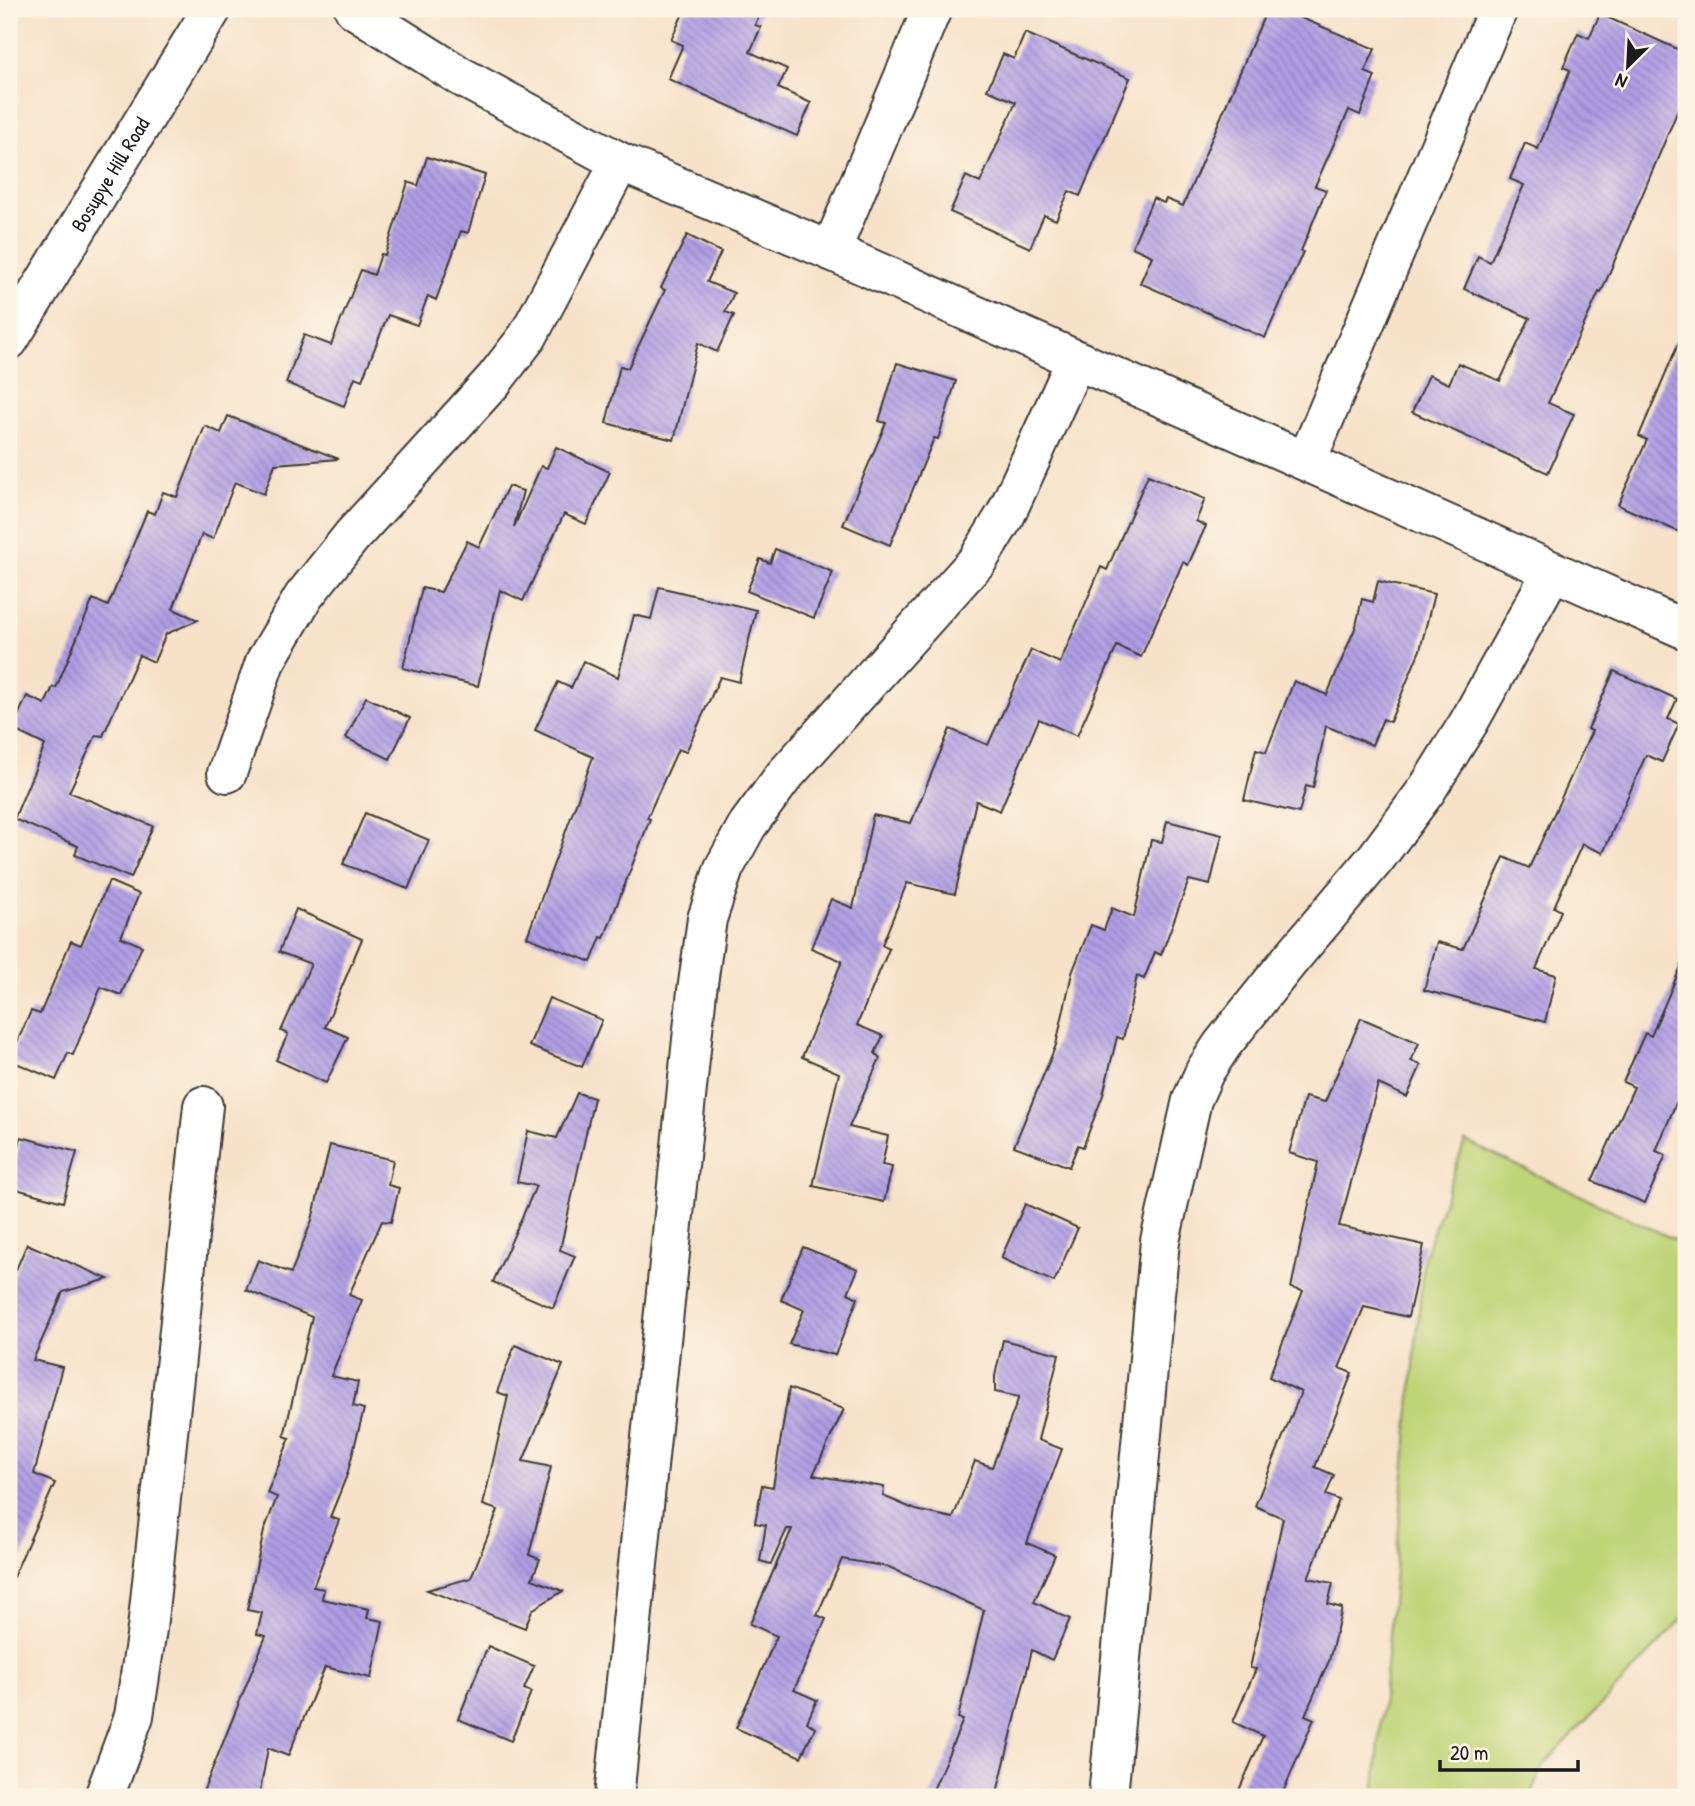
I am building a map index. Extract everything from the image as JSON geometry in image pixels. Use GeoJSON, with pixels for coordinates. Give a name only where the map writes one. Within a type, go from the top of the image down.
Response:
{"type":"FeatureCollection","features":[{"type":"Feature","properties":{"kind":"street","name":"Bosupye Hill Road"},"geometry":{"type":"LineString","coordinates":[[9,340],[212,9]]}},
{"type":"Feature","properties":{"kind":"street"},"geometry":{"type":"LineString","coordinates":[[354,9],[460,76],[620,162],[831,251],[1686,630]]}},
{"type":"Feature","properties":{"kind":"street"},"geometry":{"type":"LineString","coordinates":[[831,251],[932,9]]}},
{"type":"Feature","properties":{"kind":"street"},"geometry":{"type":"LineString","coordinates":[[1307,460],[1498,9]]}},
{"type":"Feature","properties":{"kind":"street"},"geometry":{"type":"LineString","coordinates":[[227,773],[265,662],[304,596],[352,536],[494,380],[528,336],[620,162]]}},
{"type":"Feature","properties":{"kind":"street"},"geometry":{"type":"LineString","coordinates":[[614,1797],[697,991],[707,919],[730,857],[747,826],[784,776],[978,560],[1006,514],[1076,360]]}},
{"type":"Feature","properties":{"kind":"street"},"geometry":{"type":"LineString","coordinates":[[1108,1797],[1160,1241],[1192,1100],[1205,1071],[1222,1045],[1376,858],[1426,792],[1469,722],[1552,572]]}},
{"type":"Feature","properties":{"kind":"street"},"geometry":{"type":"LineString","coordinates":[[104,1797],[134,1716],[147,1629],[203,1106]]}},
{"type":"Feature","properties":{"kind":"green space"},"geometry":{"type":"Polygon","coordinates":[[[1465,1141],[1686,1245],[1686,1615],[1543,1766],[1529,1797],[1374,1797],[1424,1257],[1465,1141]]]}},
{"type":"Feature","properties":{"kind":"building"},"geometry":{"type":"Polygon","coordinates":[[[685,9],[762,9],[755,25],[761,27],[750,52],[787,69],[778,88],[811,103],[797,136],[668,79],[683,45],[671,40],[685,9]]]}},
{"type":"Feature","properties":{"kind":"building"},"geometry":{"type":"Polygon","coordinates":[[[1267,9],[1280,9],[1375,49],[1365,72],[1375,76],[1360,115],[1349,110],[1315,186],[1326,190],[1301,251],[1303,252],[1265,338],[1140,283],[1152,256],[1132,247],[1153,198],[1164,203],[1166,199],[1183,206],[1267,9]]]}},
{"type":"Feature","properties":{"kind":"building"},"geometry":{"type":"Polygon","coordinates":[[[1600,14],[1686,53],[1686,91],[1601,293],[1599,292],[1548,403],[1574,414],[1548,473],[1412,412],[1429,375],[1449,384],[1458,363],[1500,381],[1530,318],[1464,289],[1478,256],[1490,262],[1524,185],[1510,179],[1525,143],[1538,149],[1570,70],[1563,67],[1578,33],[1589,38],[1600,14]]]}},
{"type":"Feature","properties":{"kind":"building"},"geometry":{"type":"Polygon","coordinates":[[[1025,33],[1130,78],[1080,196],[1069,191],[1056,220],[1044,215],[1030,248],[950,212],[966,176],[980,183],[1016,102],[987,90],[1003,54],[1014,59],[1025,33]]]}},
{"type":"Feature","properties":{"kind":"building"},"geometry":{"type":"Polygon","coordinates":[[[427,157],[485,175],[468,233],[461,231],[436,300],[428,296],[417,325],[388,315],[362,380],[355,377],[344,406],[286,383],[304,335],[331,345],[361,270],[374,275],[381,254],[385,255],[408,182],[418,186],[427,157]]]}},
{"type":"Feature","properties":{"kind":"building"},"geometry":{"type":"Polygon","coordinates":[[[687,235],[721,252],[707,282],[734,293],[725,312],[734,315],[717,352],[698,343],[674,440],[606,423],[620,366],[628,368],[665,290],[661,288],[687,235]]]}},
{"type":"Feature","properties":{"kind":"building"},"geometry":{"type":"Polygon","coordinates":[[[1686,325],[1686,535],[1618,505],[1647,440],[1639,436],[1686,325]]]}},
{"type":"Feature","properties":{"kind":"building"},"geometry":{"type":"Polygon","coordinates":[[[897,363],[956,381],[938,439],[934,438],[890,545],[843,525],[886,423],[879,421],[897,363]]]}},
{"type":"Feature","properties":{"kind":"building"},"geometry":{"type":"Polygon","coordinates":[[[228,416],[339,459],[275,464],[264,494],[235,482],[213,539],[202,534],[173,609],[198,620],[166,634],[154,662],[139,655],[103,736],[96,735],[69,792],[153,826],[131,878],[75,855],[78,846],[14,819],[45,745],[12,729],[27,696],[45,704],[53,687],[56,688],[93,599],[108,606],[147,511],[155,514],[163,492],[177,497],[205,426],[221,433],[228,416]]]}},
{"type":"Feature","properties":{"kind":"building"},"geometry":{"type":"Polygon","coordinates":[[[556,447],[610,472],[586,524],[564,514],[523,601],[500,590],[478,686],[403,668],[422,588],[441,592],[467,541],[479,547],[508,486],[523,491],[514,527],[541,466],[547,468],[556,447]]]}},
{"type":"Feature","properties":{"kind":"building"},"geometry":{"type":"Polygon","coordinates":[[[1148,475],[1205,499],[1196,521],[1206,526],[1188,565],[1183,562],[1141,657],[1117,646],[1077,736],[1039,719],[1000,811],[976,801],[955,894],[907,883],[882,945],[889,949],[857,1025],[883,1036],[875,1053],[880,1058],[849,1127],[888,1136],[882,1165],[892,1167],[884,1202],[813,1186],[839,1073],[802,1057],[842,961],[811,948],[831,899],[853,908],[873,815],[911,823],[950,729],[988,745],[1031,650],[1060,663],[1101,567],[1107,570],[1148,475]]]}},
{"type":"Feature","properties":{"kind":"building"},"geometry":{"type":"Polygon","coordinates":[[[775,549],[833,572],[814,618],[747,591],[760,559],[770,563],[775,549]]]}},
{"type":"Feature","properties":{"kind":"building"},"geometry":{"type":"Polygon","coordinates":[[[1378,581],[1434,594],[1420,650],[1390,722],[1383,719],[1372,745],[1326,726],[1313,788],[1306,786],[1299,813],[1244,800],[1256,749],[1266,752],[1294,681],[1327,695],[1356,626],[1362,599],[1373,602],[1378,581]]]}},
{"type":"Feature","properties":{"kind":"building"},"geometry":{"type":"Polygon","coordinates":[[[659,587],[756,610],[739,682],[720,677],[686,752],[678,749],[647,818],[650,819],[604,938],[601,937],[591,962],[527,937],[593,757],[535,730],[558,682],[571,688],[583,661],[618,677],[634,615],[651,619],[659,587]]]}},
{"type":"Feature","properties":{"kind":"building"},"geometry":{"type":"Polygon","coordinates":[[[1614,671],[1677,699],[1668,719],[1679,724],[1662,762],[1646,755],[1603,853],[1582,844],[1554,907],[1561,911],[1536,969],[1556,975],[1545,1022],[1424,990],[1437,942],[1463,949],[1504,857],[1529,868],[1592,731],[1588,729],[1614,671]]]}},
{"type":"Feature","properties":{"kind":"building"},"geometry":{"type":"Polygon","coordinates":[[[366,697],[410,718],[390,759],[346,738],[366,697]]]}},
{"type":"Feature","properties":{"kind":"building"},"geometry":{"type":"Polygon","coordinates":[[[365,813],[429,840],[408,889],[343,864],[365,813]]]}},
{"type":"Feature","properties":{"kind":"building"},"geometry":{"type":"Polygon","coordinates":[[[1167,821],[1222,835],[1210,885],[1189,880],[1161,955],[1155,952],[1144,979],[1137,976],[1123,1039],[1117,1037],[1103,1095],[1083,1147],[1078,1145],[1069,1167],[1014,1146],[1056,1045],[1072,973],[1091,925],[1104,930],[1112,908],[1134,917],[1151,840],[1162,842],[1167,821]]]}},
{"type":"Feature","properties":{"kind":"building"},"geometry":{"type":"Polygon","coordinates":[[[109,881],[139,894],[121,937],[142,946],[121,995],[101,987],[73,1055],[68,1053],[56,1080],[9,1060],[31,1011],[40,1014],[71,941],[81,945],[109,881]]]}},
{"type":"Feature","properties":{"kind":"building"},"geometry":{"type":"Polygon","coordinates":[[[296,909],[362,939],[325,1027],[348,1037],[326,1083],[276,1060],[288,1034],[281,1031],[311,964],[279,952],[296,909]]]}},
{"type":"Feature","properties":{"kind":"building"},"geometry":{"type":"Polygon","coordinates":[[[1686,955],[1686,1079],[1656,1151],[1666,1155],[1645,1203],[1592,1181],[1634,1087],[1623,1082],[1645,1033],[1651,1036],[1686,955]]]}},
{"type":"Feature","properties":{"kind":"building"},"geometry":{"type":"Polygon","coordinates":[[[549,998],[602,1020],[582,1067],[529,1046],[549,998]]]}},
{"type":"Feature","properties":{"kind":"building"},"geometry":{"type":"Polygon","coordinates":[[[1361,1018],[1419,1043],[1411,1061],[1421,1065],[1407,1097],[1378,1084],[1339,1226],[1424,1245],[1408,1317],[1364,1307],[1339,1368],[1352,1373],[1315,1467],[1334,1475],[1326,1495],[1339,1500],[1308,1578],[1333,1583],[1328,1604],[1342,1608],[1329,1661],[1305,1715],[1314,1719],[1281,1797],[1236,1797],[1263,1736],[1233,1722],[1256,1669],[1250,1668],[1283,1518],[1255,1506],[1301,1392],[1269,1377],[1303,1291],[1291,1288],[1318,1162],[1289,1153],[1305,1097],[1325,1102],[1361,1018]]]}},
{"type":"Feature","properties":{"kind":"building"},"geometry":{"type":"Polygon","coordinates":[[[577,1093],[594,1098],[560,1250],[575,1256],[553,1308],[493,1282],[536,1186],[517,1182],[528,1131],[557,1138],[577,1093]]]}},
{"type":"Feature","properties":{"kind":"building"},"geometry":{"type":"Polygon","coordinates":[[[21,1137],[77,1152],[63,1202],[9,1187],[21,1137]]]}},
{"type":"Feature","properties":{"kind":"building"},"geometry":{"type":"Polygon","coordinates":[[[330,1145],[393,1160],[388,1185],[399,1188],[391,1222],[382,1221],[349,1295],[362,1300],[331,1376],[358,1382],[353,1406],[364,1409],[347,1475],[330,1517],[339,1520],[313,1587],[324,1589],[322,1599],[369,1609],[367,1618],[383,1621],[371,1678],[325,1667],[288,1756],[268,1748],[259,1797],[201,1797],[266,1636],[257,1634],[262,1613],[247,1610],[264,1531],[277,1497],[267,1493],[290,1438],[284,1436],[312,1317],[246,1290],[258,1260],[291,1273],[312,1220],[330,1145]]]}},
{"type":"Feature","properties":{"kind":"building"},"geometry":{"type":"Polygon","coordinates":[[[1025,1204],[1078,1228],[1054,1282],[1001,1258],[1025,1204]]]}},
{"type":"Feature","properties":{"kind":"building"},"geometry":{"type":"Polygon","coordinates":[[[27,1244],[108,1279],[63,1292],[33,1360],[62,1367],[34,1474],[55,1483],[9,1586],[9,1286],[27,1244]]]}},
{"type":"Feature","properties":{"kind":"building"},"geometry":{"type":"Polygon","coordinates":[[[803,1247],[858,1269],[848,1293],[858,1298],[835,1355],[789,1344],[804,1310],[781,1300],[803,1247]]]}},
{"type":"Feature","properties":{"kind":"building"},"geometry":{"type":"Polygon","coordinates":[[[1003,1340],[1059,1354],[1038,1440],[1062,1449],[1027,1543],[1055,1555],[1034,1602],[1070,1619],[1052,1660],[1032,1650],[996,1797],[930,1797],[963,1720],[958,1718],[984,1610],[889,1567],[842,1559],[817,1615],[826,1619],[794,1690],[817,1700],[807,1722],[815,1728],[801,1757],[736,1728],[777,1636],[750,1624],[792,1529],[787,1529],[771,1564],[760,1561],[766,1525],[755,1523],[762,1485],[773,1487],[789,1388],[844,1409],[813,1475],[884,1487],[883,1496],[916,1510],[953,1518],[975,1461],[992,1467],[1019,1397],[995,1392],[995,1376],[1003,1340]]]}},
{"type":"Feature","properties":{"kind":"building"},"geometry":{"type":"Polygon","coordinates":[[[515,1345],[563,1365],[523,1461],[551,1467],[529,1555],[540,1559],[532,1579],[563,1591],[532,1610],[525,1628],[427,1590],[471,1578],[498,1510],[483,1505],[508,1396],[497,1392],[515,1345]]]}},
{"type":"Feature","properties":{"kind":"building"},"geometry":{"type":"Polygon","coordinates":[[[488,1646],[534,1666],[524,1689],[531,1692],[511,1741],[458,1719],[488,1646]]]}}]}
